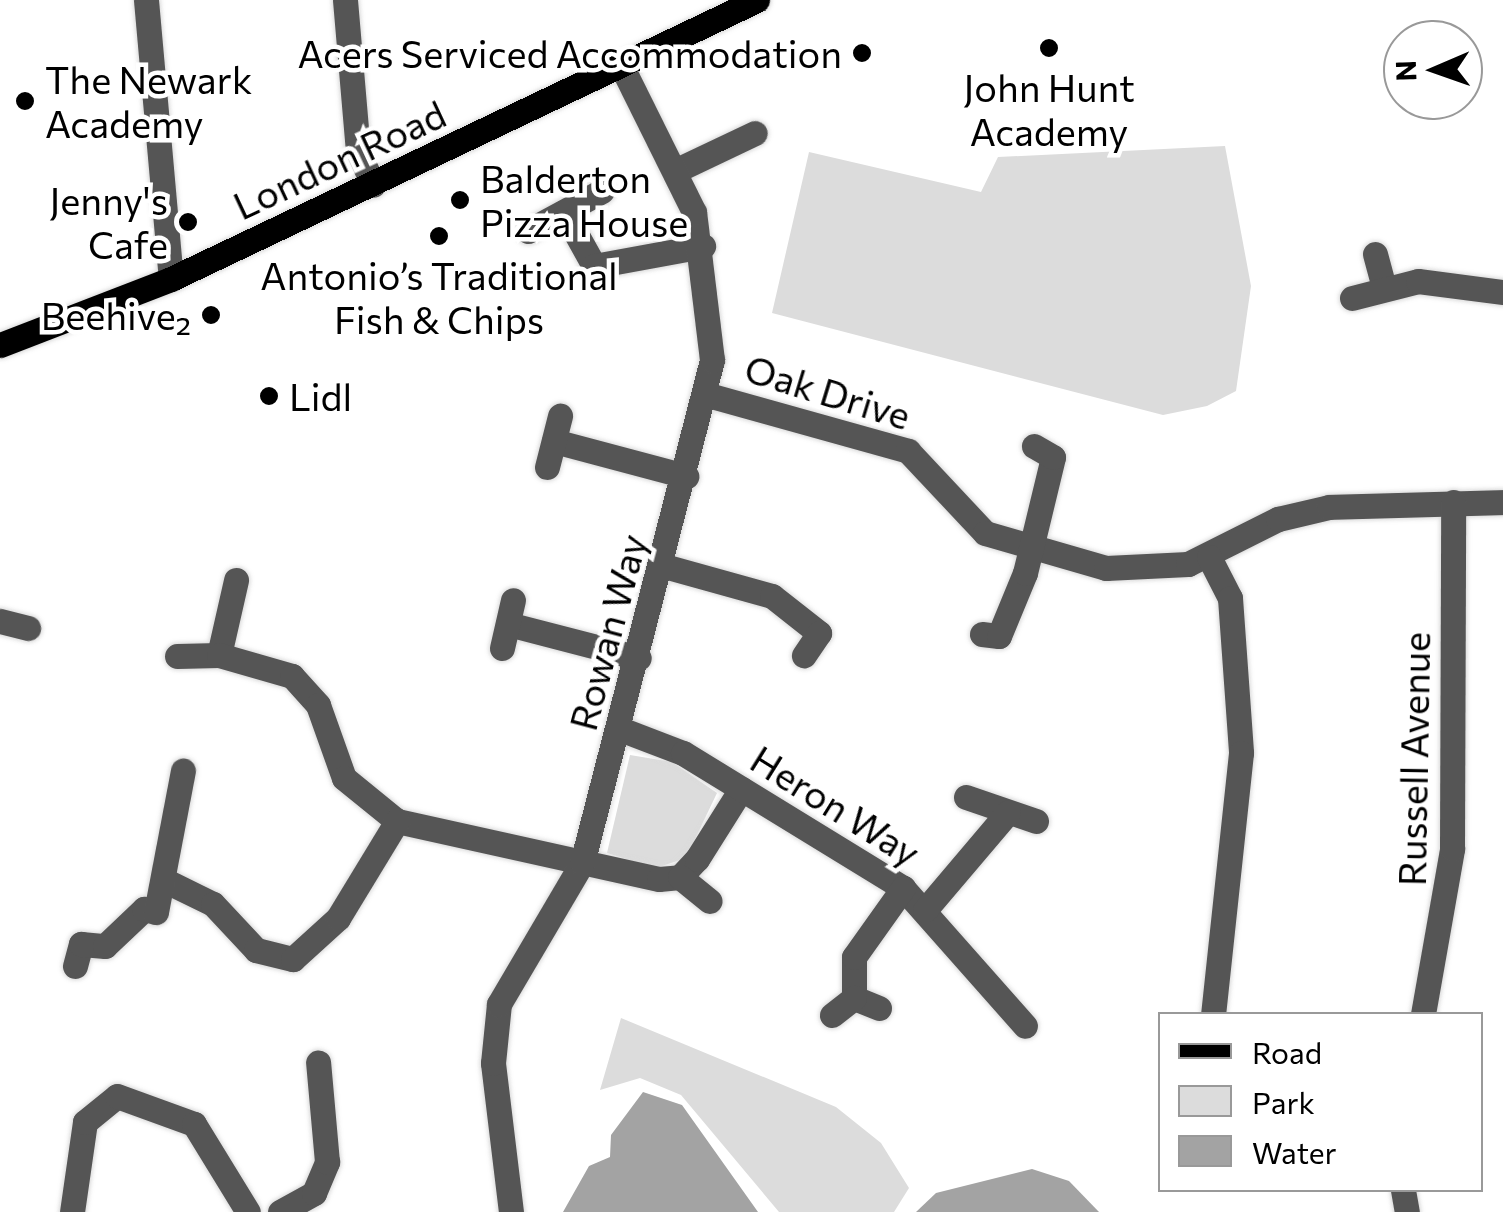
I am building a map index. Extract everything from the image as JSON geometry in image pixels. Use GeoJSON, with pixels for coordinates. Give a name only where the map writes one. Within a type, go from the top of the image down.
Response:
{"type":"FeatureCollection","features":[{"type":"Feature","properties":{"kind":"main road","name":"London Road"},"geometry":{"type":"LineString","coordinates":[[0,345],[171,279],[757,0]]}},
{"type":"Feature","properties":{"kind":"street"},"geometry":{"type":"LineString","coordinates":[[146,0],[171,279]]}},
{"type":"Feature","properties":{"kind":"street"},"geometry":{"type":"LineString","coordinates":[[345,0],[358,151],[373,185]]}},
{"type":"Feature","properties":{"kind":"street","name":"Rowan Way"},"geometry":{"type":"LineString","coordinates":[[511,1212],[493,1063],[499,1004],[582,863],[708,394],[714,340],[703,246],[678,170],[622,67]]}},
{"type":"Feature","properties":{"kind":"street"},"geometry":{"type":"LineString","coordinates":[[678,170],[755,133]]}},
{"type":"Feature","properties":{"kind":"street"},"geometry":{"type":"LineString","coordinates":[[528,231],[602,191]]}},
{"type":"Feature","properties":{"kind":"street"},"geometry":{"type":"LineString","coordinates":[[564,212],[594,266],[703,246]]}},
{"type":"Feature","properties":{"kind":"street"},"geometry":{"type":"LineString","coordinates":[[1376,254],[1384,287]]}},
{"type":"Feature","properties":{"kind":"street"},"geometry":{"type":"LineString","coordinates":[[1352,298],[1384,287],[1454,280],[1503,292]]}},
{"type":"Feature","properties":{"kind":"street","name":"Oak Drive"},"geometry":{"type":"LineString","coordinates":[[708,394],[908,451],[972,524],[1030,549],[1126,570],[1209,557]]}},
{"type":"Feature","properties":{"kind":"street"},"geometry":{"type":"LineString","coordinates":[[547,467],[557,428],[686,476]]}},
{"type":"Feature","properties":{"kind":"street"},"geometry":{"type":"LineString","coordinates":[[997,641],[1030,549],[1052,452]]}},
{"type":"Feature","properties":{"kind":"street","name":"Russell Avenue"},"geometry":{"type":"LineString","coordinates":[[1423,1012],[1452,849],[1453,502]]}},
{"type":"Feature","properties":{"kind":"street"},"geometry":{"type":"LineString","coordinates":[[1213,1012],[1241,753],[1230,598],[1209,557],[1303,512],[1503,502]]}},
{"type":"Feature","properties":{"kind":"street"},"geometry":{"type":"LineString","coordinates":[[664,566],[772,596],[819,633],[804,654]]}},
{"type":"Feature","properties":{"kind":"street"},"geometry":{"type":"LineString","coordinates":[[219,655],[236,580]]}},
{"type":"Feature","properties":{"kind":"street"},"geometry":{"type":"LineString","coordinates":[[0,620],[28,628]]}},
{"type":"Feature","properties":{"kind":"street"},"geometry":{"type":"LineString","coordinates":[[508,624],[638,658]]}},
{"type":"Feature","properties":{"kind":"street"},"geometry":{"type":"LineString","coordinates":[[177,656],[219,655],[280,668],[303,686],[344,778],[397,821],[582,863],[680,876],[710,901]]}},
{"type":"Feature","properties":{"kind":"street","name":"Heron Way"},"geometry":{"type":"LineString","coordinates":[[620,728],[741,789],[903,888],[1025,1026]]}},
{"type":"Feature","properties":{"kind":"street"},"geometry":{"type":"LineString","coordinates":[[75,966],[80,944],[104,946],[144,909],[156,912],[166,882],[183,771]]}},
{"type":"Feature","properties":{"kind":"street"},"geometry":{"type":"LineString","coordinates":[[680,876],[741,789]]}},
{"type":"Feature","properties":{"kind":"street"},"geometry":{"type":"LineString","coordinates":[[966,797],[1036,821]]}},
{"type":"Feature","properties":{"kind":"street"},"geometry":{"type":"LineString","coordinates":[[925,910],[1008,812]]}},
{"type":"Feature","properties":{"kind":"street"},"geometry":{"type":"LineString","coordinates":[[166,882],[213,904],[256,950],[293,959],[338,918],[397,821]]}},
{"type":"Feature","properties":{"kind":"street"},"geometry":{"type":"LineString","coordinates":[[854,998],[854,957],[903,888]]}},
{"type":"Feature","properties":{"kind":"street"},"geometry":{"type":"LineString","coordinates":[[854,998],[879,1008]]}},
{"type":"Feature","properties":{"kind":"street"},"geometry":{"type":"LineString","coordinates":[[832,1015],[854,998]]}},
{"type":"Feature","properties":{"kind":"street"},"geometry":{"type":"LineString","coordinates":[[280,1212],[322,1179],[329,1144],[325,1072]]}},
{"type":"Feature","properties":{"kind":"street"},"geometry":{"type":"LineString","coordinates":[[82,1197],[84,1122],[117,1096],[194,1124],[248,1212]]}},
{"type":"Feature","properties":{"kind":"green space"},"geometry":{"type":"Polygon","coordinates":[[[1225,146],[1251,286],[1236,391],[1207,406],[1163,415],[772,313],[809,152],[981,192],[998,157],[1225,146]]]}},
{"type":"Feature","properties":{"kind":"green space"},"geometry":{"type":"Polygon","coordinates":[[[630,755],[672,762],[717,793],[686,858],[656,868],[607,853],[630,755]]]}},
{"type":"Feature","properties":{"kind":"green space"},"geometry":{"type":"Polygon","coordinates":[[[621,1018],[836,1107],[881,1143],[909,1188],[894,1212],[779,1212],[681,1095],[640,1078],[600,1090],[621,1018]]]}},
{"type":"Feature","properties":{"kind":"water"},"geometry":{"type":"Polygon","coordinates":[[[643,1092],[682,1105],[758,1212],[563,1212],[589,1166],[610,1157],[611,1135],[643,1092]]]}},
{"type":"Feature","properties":{"kind":"water"},"geometry":{"type":"Polygon","coordinates":[[[1032,1169],[1069,1181],[1099,1212],[916,1212],[936,1193],[1032,1169]]]}},
{"type":"Feature","properties":{"kind":"place","name":"John Hunt Academy"},"geometry":{"type":"Point","coordinates":[1049,48]}},
{"type":"Feature","properties":{"kind":"place","name":"Acers Serviced Accommodation"},"geometry":{"type":"Point","coordinates":[862,53]}},
{"type":"Feature","properties":{"kind":"place","name":"The Newark Academy"},"geometry":{"type":"Point","coordinates":[25,101]}},
{"type":"Feature","properties":{"kind":"place","name":"Balderton Pizza House"},"geometry":{"type":"Point","coordinates":[460,200]}},
{"type":"Feature","properties":{"kind":"place","name":"Jenny's Cafe"},"geometry":{"type":"Point","coordinates":[188,222]}},
{"type":"Feature","properties":{"kind":"place","name":"Antonio’s Traditional Fish & Chips"},"geometry":{"type":"Point","coordinates":[439,236]}},
{"type":"Feature","properties":{"kind":"place","name":"Beehive₂"},"geometry":{"type":"Point","coordinates":[211,315]}},
{"type":"Feature","properties":{"kind":"place","name":"Lidl"},"geometry":{"type":"Point","coordinates":[269,396]}}]}
